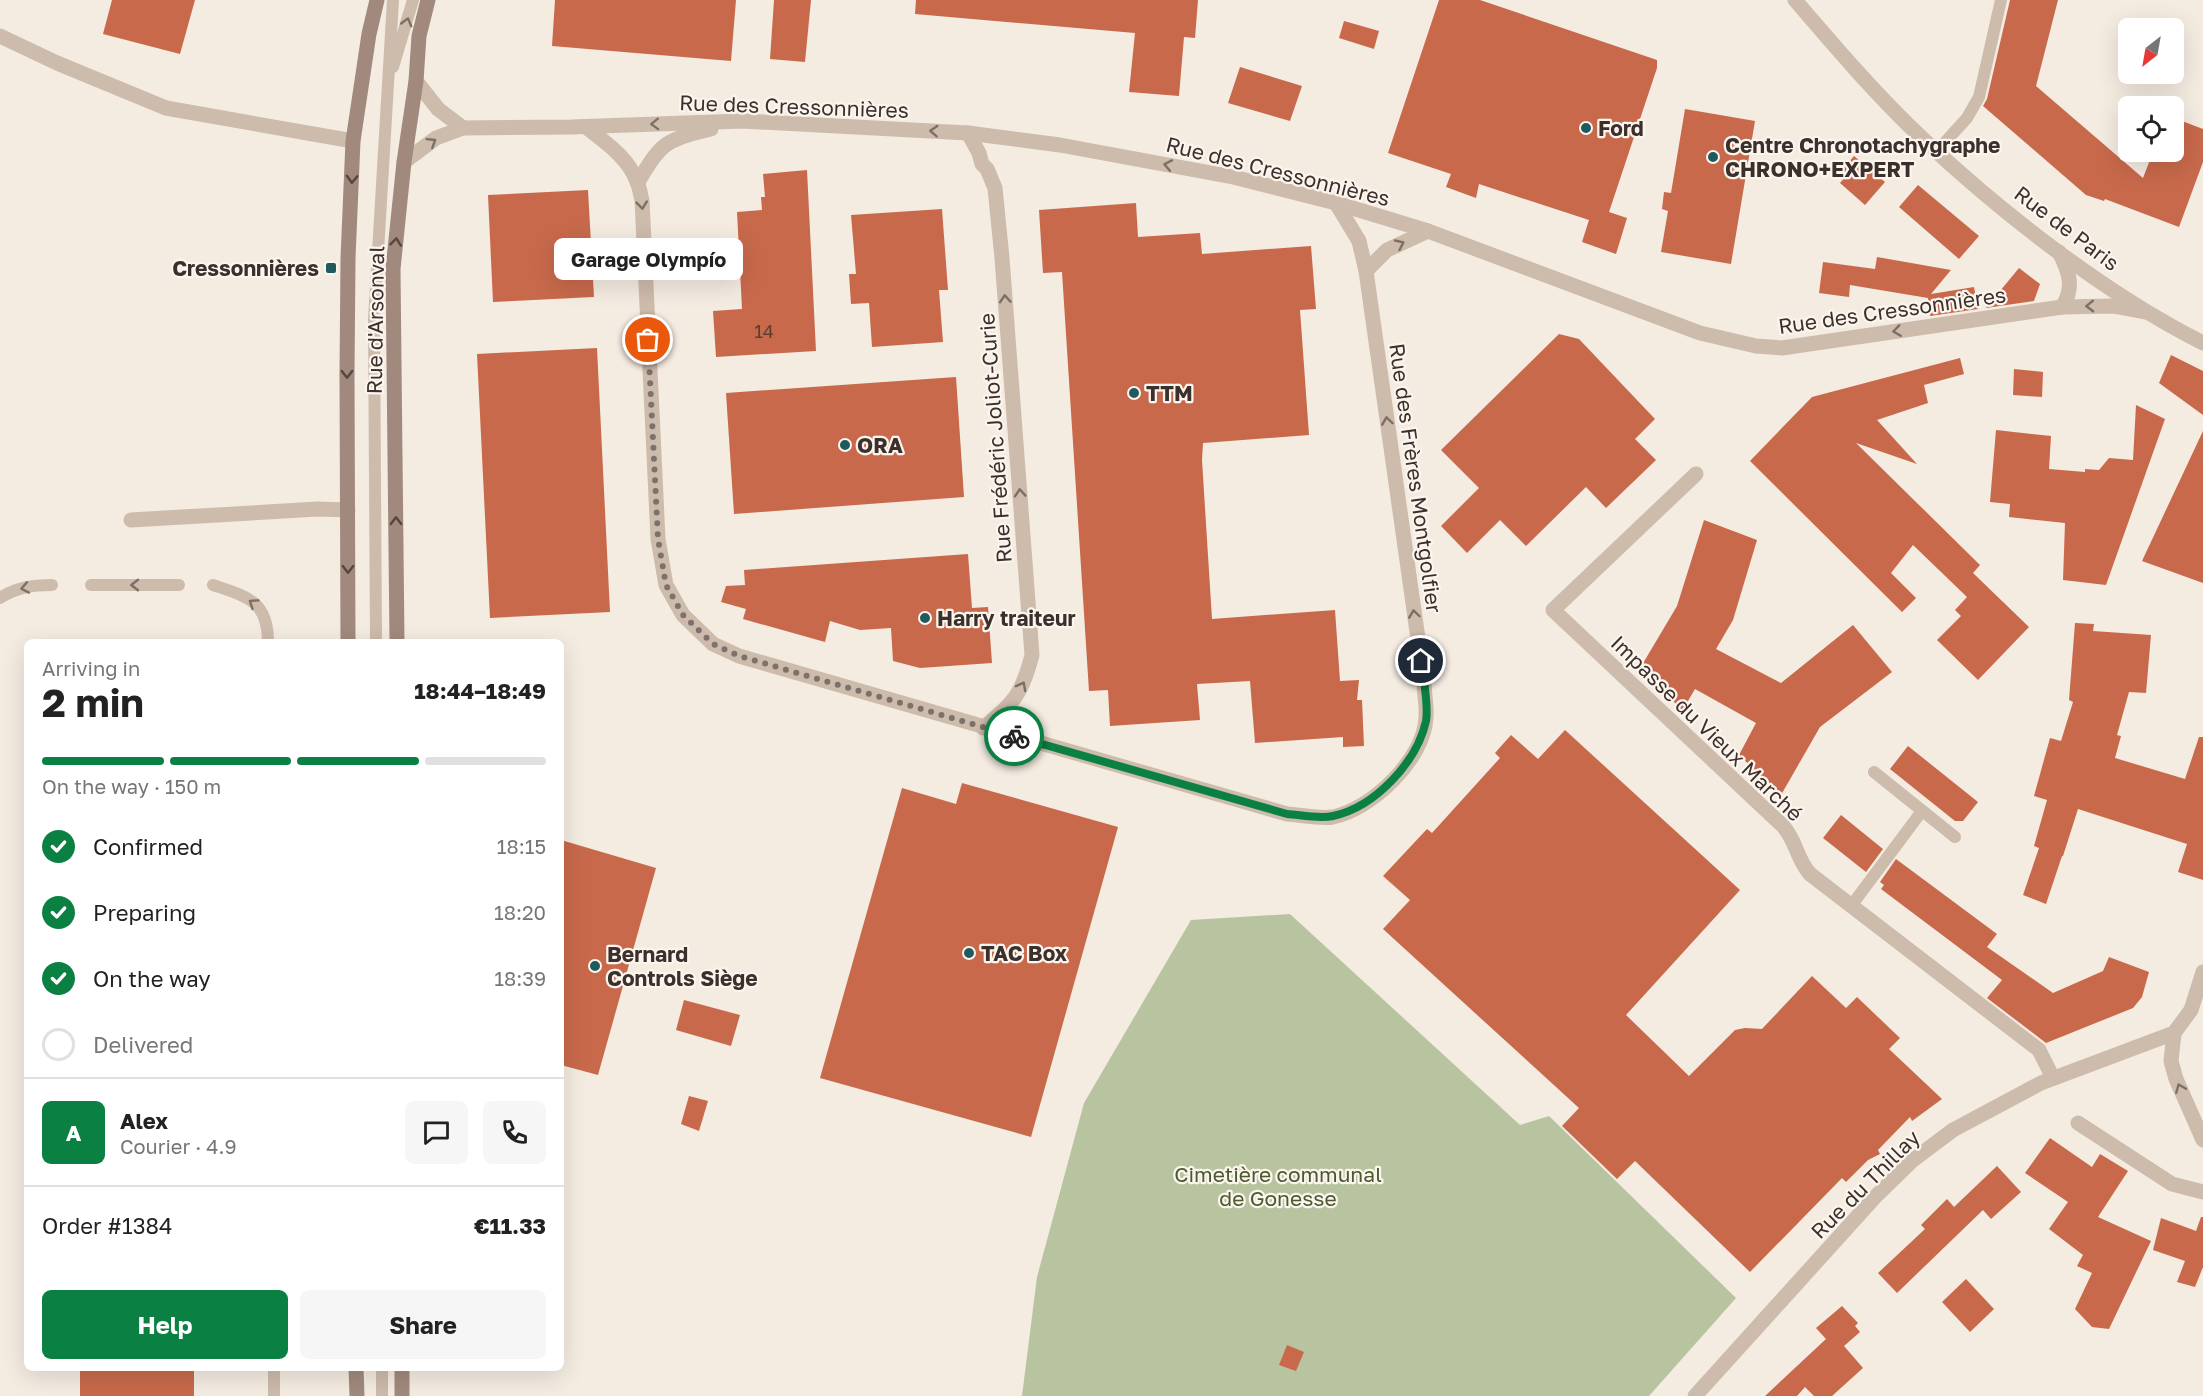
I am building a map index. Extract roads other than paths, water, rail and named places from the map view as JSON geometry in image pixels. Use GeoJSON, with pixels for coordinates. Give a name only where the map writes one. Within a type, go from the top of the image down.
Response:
{"type":"FeatureCollection","features":[{"type":"Feature","properties":{"kind":"main road","name":"Rue d'Arsonval"},"geometry":{"type":"LineString","coordinates":[[348,639],[348,258],[353,141],[369,34],[377,0]]}},
{"type":"Feature","properties":{"kind":"main road","name":"Rue d'Arsonval"},"geometry":{"type":"LineString","coordinates":[[397,639],[393,269],[404,162],[416,81],[419,36],[428,0]]}},
{"type":"Feature","properties":{"kind":"main road"},"geometry":{"type":"LineString","coordinates":[[356,1371],[357,1396]]}},
{"type":"Feature","properties":{"kind":"main road"},"geometry":{"type":"LineString","coordinates":[[402,1371],[402,1396]]}},
{"type":"Feature","properties":{"kind":"street","name":"Rue de Paris"},"geometry":{"type":"LineString","coordinates":[[1795,0],[1871,85],[1937,151],[2059,252],[2148,313],[2203,343]]}},
{"type":"Feature","properties":{"kind":"street"},"geometry":{"type":"LineString","coordinates":[[0,36],[57,63],[166,108],[353,141]]}},
{"type":"Feature","properties":{"kind":"street"},"geometry":{"type":"LineString","coordinates":[[416,81],[438,109],[464,128]]}},
{"type":"Feature","properties":{"kind":"street"},"geometry":{"type":"LineString","coordinates":[[638,182],[660,147],[682,136],[743,121]]}},
{"type":"Feature","properties":{"kind":"street","name":"Rue des Cressonnières"},"geometry":{"type":"LineString","coordinates":[[404,162],[436,138],[464,128],[586,127],[743,121],[968,133],[1060,145],[1233,177],[1336,203],[1428,231],[1700,333],[1756,346],[1782,348],[2062,307],[2113,306],[2148,313]]}},
{"type":"Feature","properties":{"kind":"street","name":"Rue des Frères Montgolfier"},"geometry":{"type":"LineString","coordinates":[[586,127],[614,149],[630,167],[638,182],[642,200],[658,539],[666,585],[683,615],[713,644],[739,656],[982,728],[1287,814],[1332,817],[1371,800],[1387,786],[1419,743],[1426,719],[1424,681],[1366,271],[1359,241],[1336,203]]}},
{"type":"Feature","properties":{"kind":"street","name":"Rue Frédéric Joliot-Curie"},"geometry":{"type":"LineString","coordinates":[[968,133],[995,188],[1032,656],[1025,683],[1008,708],[982,728]]}},
{"type":"Feature","properties":{"kind":"street"},"geometry":{"type":"LineString","coordinates":[[1366,271],[1387,250],[1428,231]]}},
{"type":"Feature","properties":{"kind":"street"},"geometry":{"type":"LineString","coordinates":[[2059,252],[2069,274],[2070,290],[2062,307]]}},
{"type":"Feature","properties":{"kind":"street","name":"Impasse du Vieux Marché"},"geometry":{"type":"LineString","coordinates":[[1696,474],[1553,610],[1783,826],[1795,842],[1801,863],[1810,874],[2039,1050],[2053,1078]]}},
{"type":"Feature","properties":{"kind":"street"},"geometry":{"type":"LineString","coordinates":[[131,520],[318,509],[348,510]]}},
{"type":"Feature","properties":{"kind":"street"},"geometry":{"type":"LineString","coordinates":[[2203,972],[2191,1010],[2174,1033],[2171,1061],[2176,1079],[2203,1140]]}},
{"type":"Feature","properties":{"kind":"street","name":"Rue du Thillay"},"geometry":{"type":"LineString","coordinates":[[1695,1396],[1875,1197],[1913,1160],[1953,1130],[2053,1078],[2174,1033]]}},
{"type":"Feature","properties":{"kind":"street"},"geometry":{"type":"LineString","coordinates":[[2078,1123],[2172,1184],[2203,1192]]}},
{"type":"Feature","properties":{"kind":"lane"},"geometry":{"type":"LineString","coordinates":[[376,639],[374,319],[393,0]]}},
{"type":"Feature","properties":{"kind":"lane"},"geometry":{"type":"LineString","coordinates":[[388,83],[413,0]]}},
{"type":"Feature","properties":{"kind":"lane"},"geometry":{"type":"LineString","coordinates":[[1937,151],[1968,118],[1979,97],[2001,0]]}},
{"type":"Feature","properties":{"kind":"lane"},"geometry":{"type":"LineString","coordinates":[[0,598],[12,590],[34,585],[52,585]]}},
{"type":"Feature","properties":{"kind":"lane"},"geometry":{"type":"LineString","coordinates":[[91,585],[179,585]]}},
{"type":"Feature","properties":{"kind":"lane"},"geometry":{"type":"LineString","coordinates":[[213,585],[241,595],[262,609],[268,625],[267,639]]}},
{"type":"Feature","properties":{"kind":"lane"},"geometry":{"type":"LineString","coordinates":[[1874,772],[1955,837]]}},
{"type":"Feature","properties":{"kind":"lane"},"geometry":{"type":"LineString","coordinates":[[1851,906],[1922,811]]}},
{"type":"Feature","properties":{"kind":"lane"},"geometry":{"type":"LineString","coordinates":[[274,1371],[274,1396]]}},
{"type":"Feature","properties":{"kind":"lane"},"geometry":{"type":"LineString","coordinates":[[382,1371],[382,1396]]}},
{"type":"Feature","properties":{"kind":"place","name":"Ford"},"geometry":{"type":"Point","coordinates":[1586,128]}},
{"type":"Feature","properties":{"kind":"place","name":"Centre Chronotachygraphe CHRONO+EXPERT"},"geometry":{"type":"Point","coordinates":[1713,157]}},
{"type":"Feature","properties":{"kind":"place","name":"Cressonnières"},"geometry":{"type":"Point","coordinates":[331,268]}},
{"type":"Feature","properties":{"kind":"place","name":"Garage Olympío"},"geometry":{"type":"Point","coordinates":[648,340]}},
{"type":"Feature","properties":{"kind":"place","name":"TTM"},"geometry":{"type":"Point","coordinates":[1134,393]}},
{"type":"Feature","properties":{"kind":"place","name":"ORA"},"geometry":{"type":"Point","coordinates":[845,445]}},
{"type":"Feature","properties":{"kind":"place","name":"Harry traiteur"},"geometry":{"type":"Point","coordinates":[925,618]}},
{"type":"Feature","properties":{"kind":"place","name":"TAC Box"},"geometry":{"type":"Point","coordinates":[969,953]}},
{"type":"Feature","properties":{"kind":"place","name":"Bernard Controls Siège"},"geometry":{"type":"Point","coordinates":[595,966]}},
{"type":"Feature","properties":{"kind":"park label","name":"Cimetière communal de Gonesse"},"geometry":{"type":"Point","coordinates":[1278,1186]}}]}
